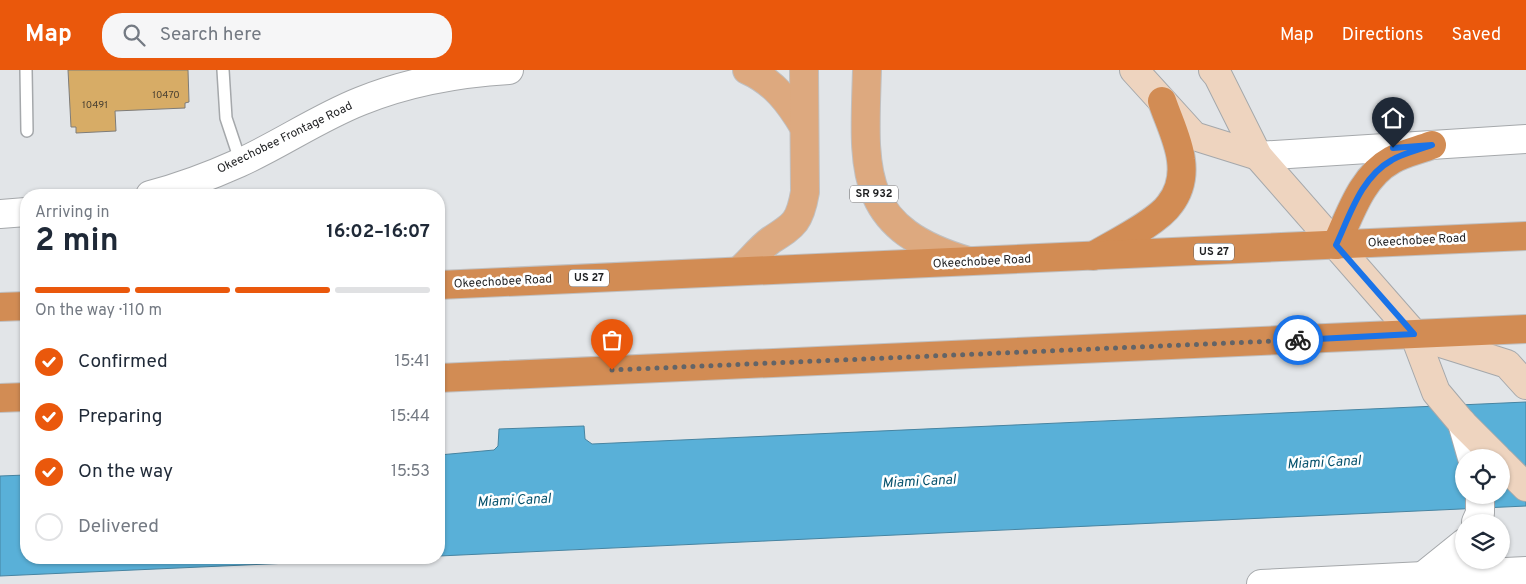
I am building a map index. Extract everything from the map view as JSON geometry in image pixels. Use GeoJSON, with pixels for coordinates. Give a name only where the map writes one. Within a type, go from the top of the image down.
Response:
{"type":"FeatureCollection","features":[{"type":"Feature","properties":{"kind":"highway"},"geometry":{"type":"LineString","coordinates":[[1092,256],[1156,217],[1170,205],[1178,190],[1182,177],[1181,158],[1162,101]]}},
{"type":"Feature","properties":{"kind":"highway"},"geometry":{"type":"LineString","coordinates":[[1336,245],[1364,187],[1373,174],[1394,158],[1432,145]]}},
{"type":"Feature","properties":{"kind":"highway","name":"Okeechobee Road"},"geometry":{"type":"LineString","coordinates":[[445,285],[1526,236]]}},
{"type":"Feature","properties":{"kind":"highway"},"geometry":{"type":"LineString","coordinates":[[0,307],[20,306]]}},
{"type":"Feature","properties":{"kind":"highway"},"geometry":{"type":"LineString","coordinates":[[445,378],[1526,329]]}},
{"type":"Feature","properties":{"kind":"highway"},"geometry":{"type":"LineString","coordinates":[[0,398],[20,397]]}},
{"type":"Feature","properties":{"kind":"main road"},"geometry":{"type":"LineString","coordinates":[[747,70],[766,80],[780,92],[804,127]]}},
{"type":"Feature","properties":{"kind":"main road"},"geometry":{"type":"LineString","coordinates":[[740,270],[770,241],[784,234],[796,222],[802,211],[805,192],[804,70]]}},
{"type":"Feature","properties":{"kind":"main road","name":"SR 932"},"geometry":{"type":"LineString","coordinates":[[866,70],[868,170],[874,194],[880,206],[905,233],[924,246],[972,262]]}},
{"type":"Feature","properties":{"kind":"main road"},"geometry":{"type":"LineString","coordinates":[[1134,70],[1194,136],[1258,156]]}},
{"type":"Feature","properties":{"kind":"main road"},"geometry":{"type":"LineString","coordinates":[[1213,70],[1218,76],[1258,156],[1414,334],[1436,392],[1487,449]]}},
{"type":"Feature","properties":{"kind":"main road"},"geometry":{"type":"LineString","coordinates":[[1414,334],[1507,364],[1526,385]]}},
{"type":"Feature","properties":{"kind":"main road"},"geometry":{"type":"LineString","coordinates":[[1510,471],[1526,487]]}},
{"type":"Feature","properties":{"kind":"street","name":"Okeechobee Frontage Road"},"geometry":{"type":"LineString","coordinates":[[174,189],[241,162],[307,126],[362,100],[450,75],[509,70]]}},
{"type":"Feature","properties":{"kind":"street"},"geometry":{"type":"LineString","coordinates":[[1258,156],[1526,139]]}},
{"type":"Feature","properties":{"kind":"street"},"geometry":{"type":"LineString","coordinates":[[0,214],[20,212]]}},
{"type":"Feature","properties":{"kind":"street"},"geometry":{"type":"LineString","coordinates":[[1462,423],[1469,449]]}},
{"type":"Feature","properties":{"kind":"street"},"geometry":{"type":"LineString","coordinates":[[1423,576],[1455,550]]}},
{"type":"Feature","properties":{"kind":"street"},"geometry":{"type":"LineString","coordinates":[[1261,584],[1526,570]]}},
{"type":"Feature","properties":{"kind":"lane"},"geometry":{"type":"LineString","coordinates":[[26,70],[27,131]]}},
{"type":"Feature","properties":{"kind":"lane"},"geometry":{"type":"LineString","coordinates":[[223,70],[226,118],[241,162]]}},
{"type":"Feature","properties":{"kind":"water","name":"Miami Canal"},"geometry":{"type":"Polygon","coordinates":[[[1526,402],[1526,506],[445,556],[445,454],[494,450],[498,446],[499,429],[584,426],[585,439],[592,444],[1526,402]]]}},
{"type":"Feature","properties":{"kind":"water"},"geometry":{"type":"Polygon","coordinates":[[[20,475],[20,564],[267,564],[0,576],[0,476],[20,475]]]}},
{"type":"Feature","properties":{"kind":"building"},"geometry":{"type":"Polygon","coordinates":[[[68,70],[188,70],[189,102],[185,103],[185,108],[115,111],[116,131],[76,133],[76,127],[71,127],[68,70]]]}},
{"type":"Feature","properties":{"kind":"way so far"},"geometry":{"type":"LineString","coordinates":[[612,370],[1298,340]]}},
{"type":"Feature","properties":{"kind":"route"},"geometry":{"type":"LineString","coordinates":[[1298,340],[1414,334],[1336,245],[1364,187],[1373,174],[1394,158],[1432,145],[1393,148]]}}]}
